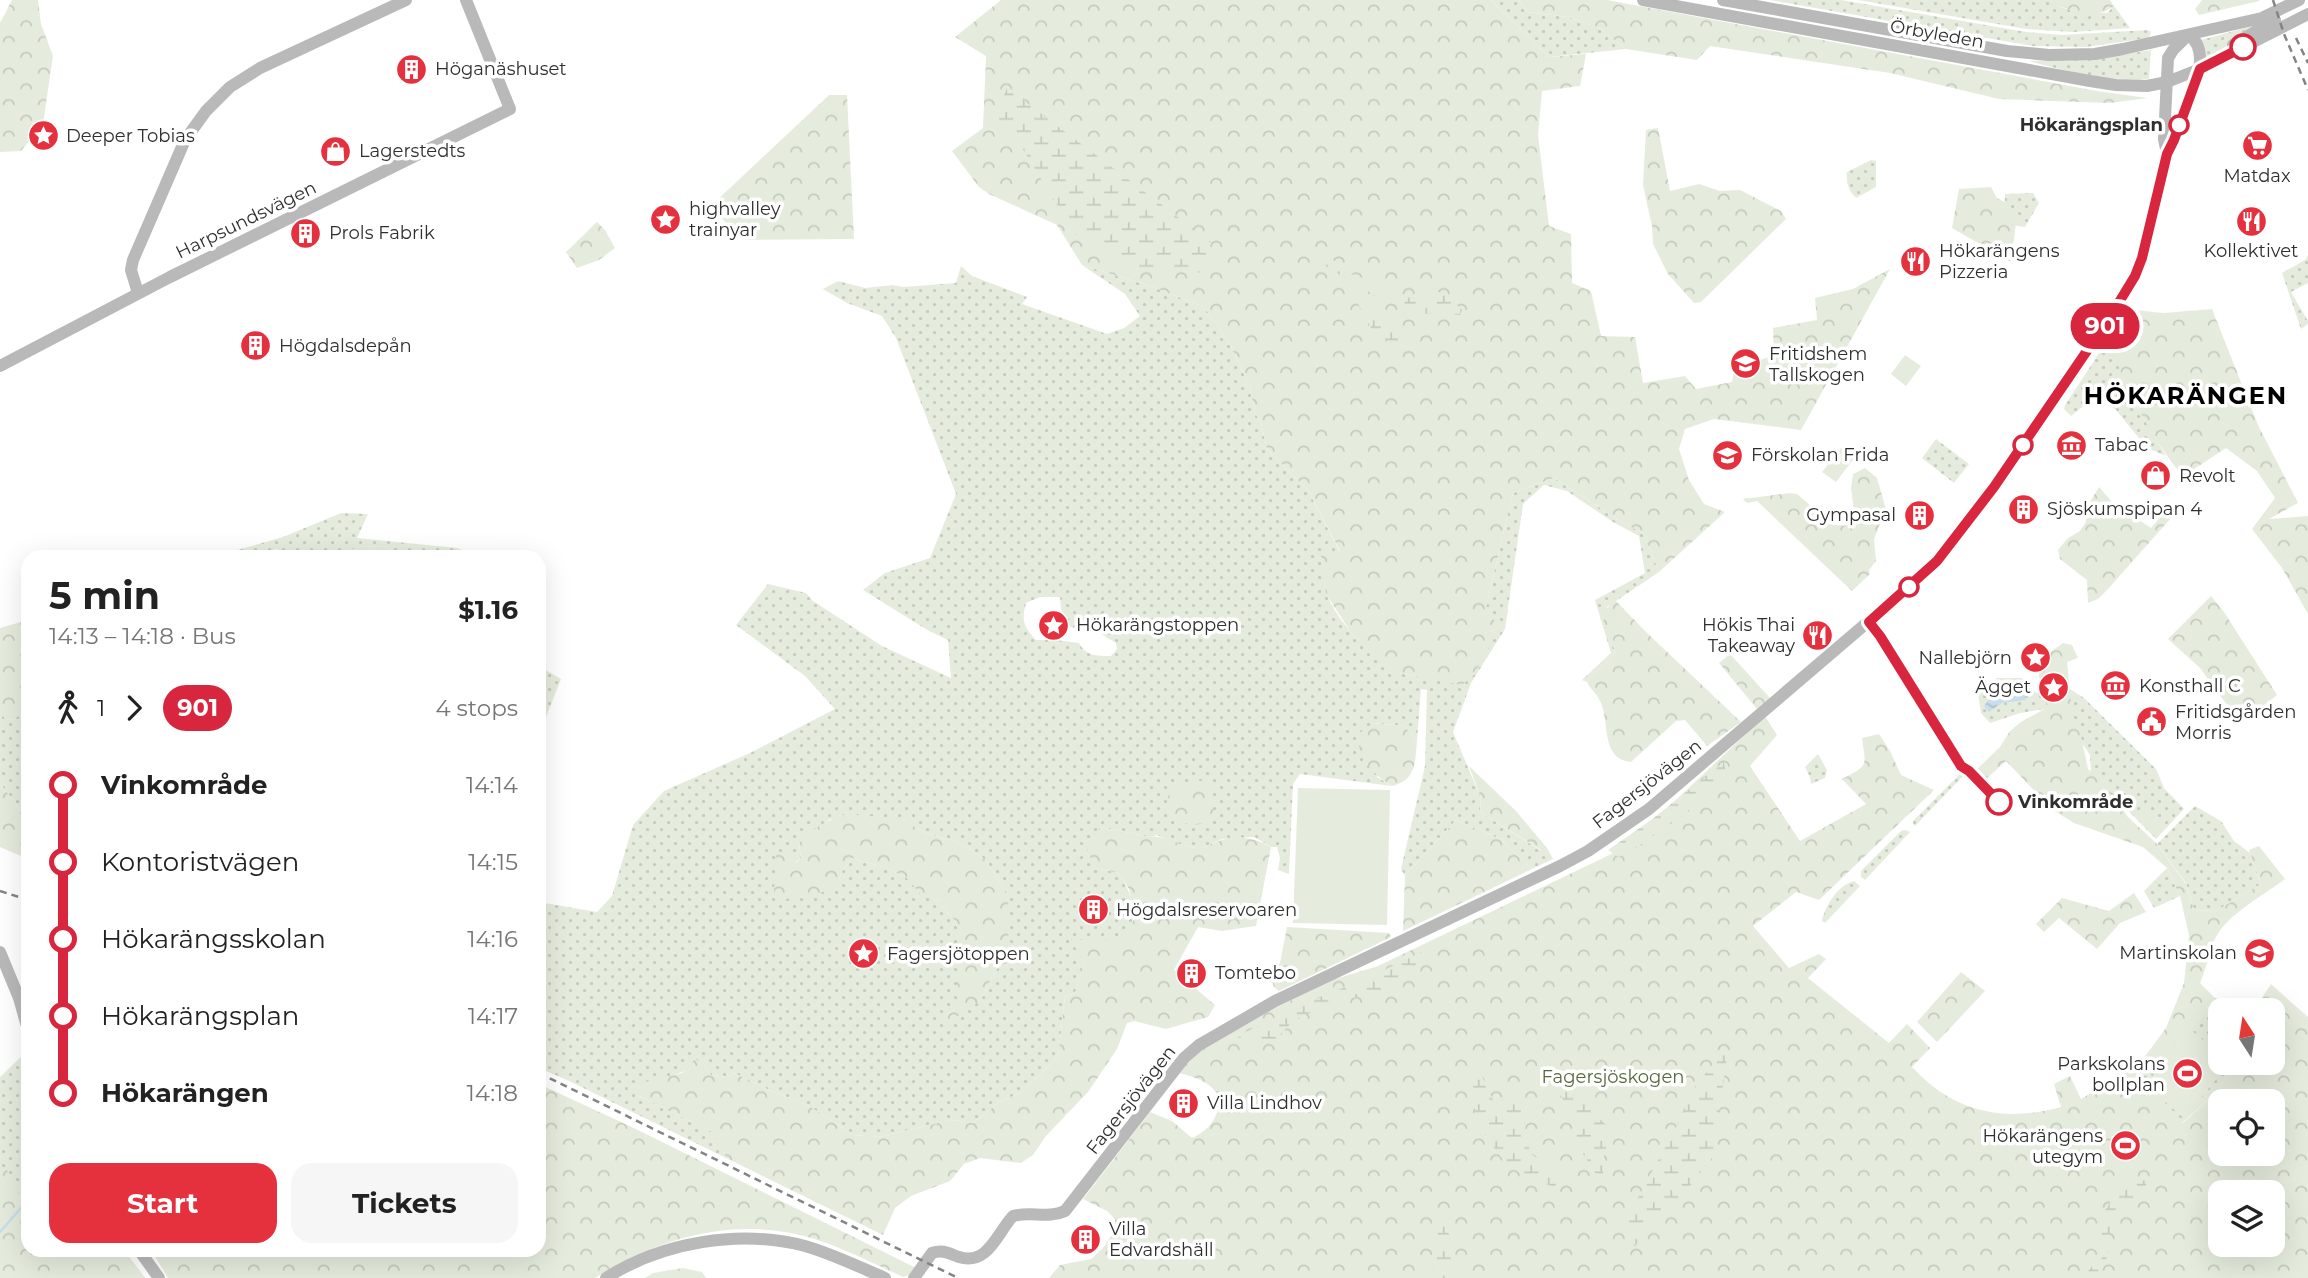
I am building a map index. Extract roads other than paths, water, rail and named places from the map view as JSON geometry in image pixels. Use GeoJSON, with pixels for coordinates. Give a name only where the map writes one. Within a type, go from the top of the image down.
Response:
{"type":"FeatureCollection","features":[{"type":"Feature","properties":{"kind":"street"},"geometry":{"type":"LineString","coordinates":[[138,293],[131,270],[133,260],[185,140],[206,111],[230,86],[260,68],[406,0]]}},
{"type":"Feature","properties":{"kind":"street","name":"Harpsundsvägen"},"geometry":{"type":"LineString","coordinates":[[0,366],[138,293],[510,109],[466,0]]}},
{"type":"Feature","properties":{"kind":"street","name":"Örbyleden"},"geometry":{"type":"LineString","coordinates":[[1643,0],[2116,85],[2147,86],[2167,82],[2200,69],[2308,14]]}},
{"type":"Feature","properties":{"kind":"street","name":"Örbyleden"},"geometry":{"type":"LineString","coordinates":[[1723,0],[2007,51],[2049,55],[2095,54],[2189,35],[2262,18],[2299,0]]}},
{"type":"Feature","properties":{"kind":"street","name":"Örbyleden"},"geometry":{"type":"LineString","coordinates":[[2221,58],[2230,47],[2247,35],[2308,3]]}},
{"type":"Feature","properties":{"kind":"street"},"geometry":{"type":"LineString","coordinates":[[2189,35],[2194,38],[2198,47],[2200,69]]}},
{"type":"Feature","properties":{"kind":"street","name":"Fagersjövägen"},"geometry":{"type":"LineString","coordinates":[[2167,154],[2164,139],[2168,58],[2189,35]]}},
{"type":"Feature","properties":{"kind":"street","name":"Fagersjövägen"},"geometry":{"type":"LineString","coordinates":[[915,1278],[932,1252],[944,1251],[966,1259],[979,1257],[988,1251],[1013,1216],[1051,1216],[1065,1212],[1184,1058],[1215,1035],[1275,1002],[1560,866],[1625,826],[1756,719],[1937,561],[1994,487],[2135,276],[2142,258],[2167,154],[2200,69]]}},
{"type":"Feature","properties":{"kind":"street"},"geometry":{"type":"LineString","coordinates":[[0,952],[21,1005]]}},
{"type":"Feature","properties":{"kind":"street"},"geometry":{"type":"LineString","coordinates":[[606,1278],[649,1256],[681,1247],[737,1240],[802,1246],[885,1278]]}},
{"type":"Feature","properties":{"kind":"street"},"geometry":{"type":"LineString","coordinates":[[144,1257],[159,1278]]}},
{"type":"Feature","properties":{"kind":"water"},"geometry":{"type":"Polygon","coordinates":[[[1994,685],[2024,692],[2026,700],[2002,703],[1989,712],[1984,706],[1994,685]]]}},
{"type":"Feature","properties":{"kind":"waterway"},"geometry":{"type":"LineString","coordinates":[[0,1232],[21,1208]]}},
{"type":"Feature","properties":{"kind":"railway"},"geometry":{"type":"LineString","coordinates":[[2273,0],[2308,90]]}},
{"type":"Feature","properties":{"kind":"railway"},"geometry":{"type":"LineString","coordinates":[[2296,38],[2308,63]]}},
{"type":"Feature","properties":{"kind":"railway"},"geometry":{"type":"LineString","coordinates":[[0,891],[21,898]]}},
{"type":"Feature","properties":{"kind":"railway"},"geometry":{"type":"LineString","coordinates":[[546,1076],[958,1278]]}},
{"type":"Feature","properties":{"kind":"place","name":"Höganäshuset"},"geometry":{"type":"Point","coordinates":[412,69]}},
{"type":"Feature","properties":{"kind":"place","name":"Hökarängsplan"},"geometry":{"type":"Point","coordinates":[2179,125]}},
{"type":"Feature","properties":{"kind":"place","name":"Deeper Tobias"},"geometry":{"type":"Point","coordinates":[43,136]}},
{"type":"Feature","properties":{"kind":"place","name":"Matdax"},"geometry":{"type":"Point","coordinates":[2257,145]}},
{"type":"Feature","properties":{"kind":"place","name":"Lagerstedts"},"geometry":{"type":"Point","coordinates":[336,151]}},
{"type":"Feature","properties":{"kind":"place","name":"highvalley trainyar"},"geometry":{"type":"Point","coordinates":[666,219]}},
{"type":"Feature","properties":{"kind":"place","name":"Kollektivet"},"geometry":{"type":"Point","coordinates":[2251,221]}},
{"type":"Feature","properties":{"kind":"place","name":"Prols Fabrik"},"geometry":{"type":"Point","coordinates":[306,233]}},
{"type":"Feature","properties":{"kind":"place","name":"Hökarängens Pizzeria"},"geometry":{"type":"Point","coordinates":[1916,261]}},
{"type":"Feature","properties":{"kind":"place","name":"Högdalsdepån"},"geometry":{"type":"Point","coordinates":[256,346]}},
{"type":"Feature","properties":{"kind":"place","name":"Fritidshem Tallskogen"},"geometry":{"type":"Point","coordinates":[1746,364]}},
{"type":"Feature","properties":{"kind":"place","name":"Tabac"},"geometry":{"type":"Point","coordinates":[2072,445]}},
{"type":"Feature","properties":{"kind":"place","name":"Förskolan Frida"},"geometry":{"type":"Point","coordinates":[1728,455]}},
{"type":"Feature","properties":{"kind":"place","name":"Revolt"},"geometry":{"type":"Point","coordinates":[2156,476]}},
{"type":"Feature","properties":{"kind":"place","name":"Sjöskumspipan 4"},"geometry":{"type":"Point","coordinates":[2024,509]}},
{"type":"Feature","properties":{"kind":"place","name":"Gympasal"},"geometry":{"type":"Point","coordinates":[1919,515]}},
{"type":"Feature","properties":{"kind":"place","name":"Hökarängstoppen"},"geometry":{"type":"Point","coordinates":[1053,625]}},
{"type":"Feature","properties":{"kind":"place","name":"Hökis Thai Takeaway"},"geometry":{"type":"Point","coordinates":[1818,635]}},
{"type":"Feature","properties":{"kind":"place","name":"Nallebjörn"},"geometry":{"type":"Point","coordinates":[2035,658]}},
{"type":"Feature","properties":{"kind":"place","name":"Konsthall C"},"geometry":{"type":"Point","coordinates":[2116,686]}},
{"type":"Feature","properties":{"kind":"place","name":"Ägget"},"geometry":{"type":"Point","coordinates":[2054,687]}},
{"type":"Feature","properties":{"kind":"place","name":"Fritidsgården Morris"},"geometry":{"type":"Point","coordinates":[2152,722]}},
{"type":"Feature","properties":{"kind":"place","name":"Vinkområde"},"geometry":{"type":"Point","coordinates":[1999,802]}},
{"type":"Feature","properties":{"kind":"place","name":"Högdalsreservoaren"},"geometry":{"type":"Point","coordinates":[1093,910]}},
{"type":"Feature","properties":{"kind":"place","name":"Martinskolan"},"geometry":{"type":"Point","coordinates":[2260,953]}},
{"type":"Feature","properties":{"kind":"place","name":"Fagersjötoppen"},"geometry":{"type":"Point","coordinates":[864,954]}},
{"type":"Feature","properties":{"kind":"place","name":"Tomtebo"},"geometry":{"type":"Point","coordinates":[1192,973]}},
{"type":"Feature","properties":{"kind":"place","name":"Parkskolans bollplan"},"geometry":{"type":"Point","coordinates":[2188,1074]}},
{"type":"Feature","properties":{"kind":"place","name":"Villa Lindhov"},"geometry":{"type":"Point","coordinates":[1184,1103]}},
{"type":"Feature","properties":{"kind":"place","name":"Hökarängens utegym"},"geometry":{"type":"Point","coordinates":[2126,1146]}},
{"type":"Feature","properties":{"kind":"place","name":"Villa Edvardshäll"},"geometry":{"type":"Point","coordinates":[1086,1239]}},
{"type":"Feature","properties":{"kind":"district","name":"HÖKARÄNGEN"},"geometry":{"type":"Point","coordinates":[2186,396]}},
{"type":"Feature","properties":{"kind":"park label","name":"Fagersjöskogen"},"geometry":{"type":"Point","coordinates":[1613,1077]}}]}
